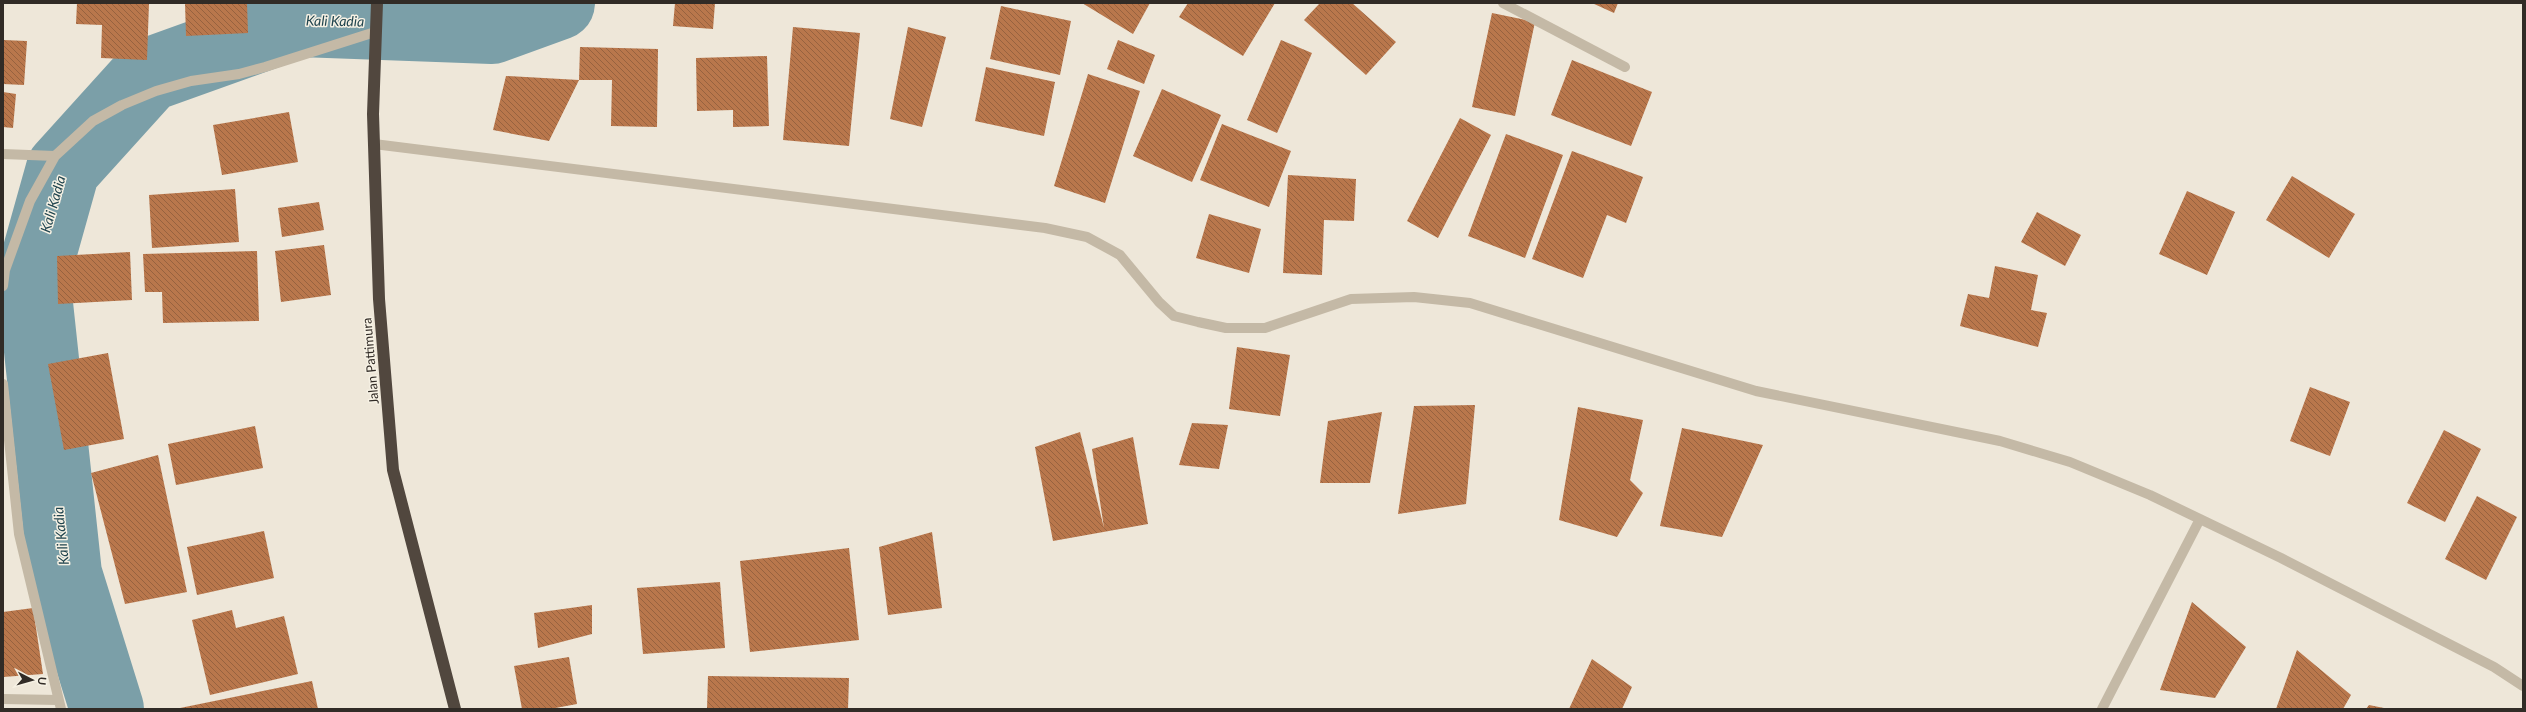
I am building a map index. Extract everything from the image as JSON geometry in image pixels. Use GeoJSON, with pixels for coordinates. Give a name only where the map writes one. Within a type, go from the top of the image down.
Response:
{"type":"FeatureCollection","features":[{"type":"Feature","properties":{"kind":"highway","name":"Jalan Pattimura"},"geometry":{"type":"LineString","coordinates":[[376,3],[374,56],[374,144],[379,299],[393,470],[455,709]]}},
{"type":"Feature","properties":{"kind":"street"},"geometry":{"type":"LineString","coordinates":[[1503,3],[1625,67]]}},
{"type":"Feature","properties":{"kind":"street"},"geometry":{"type":"LineString","coordinates":[[3,286],[5,270],[30,201],[55,156],[93,121],[122,105],[156,91],[191,81],[239,74],[265,67],[375,30]]}},
{"type":"Feature","properties":{"kind":"street"},"geometry":{"type":"LineString","coordinates":[[374,144],[1052,230],[1087,237],[1120,255],[1159,302],[1174,316],[1226,328],[1265,328],[1351,299],[1414,297],[1470,303],[1756,391],[2000,441],[2070,462],[2150,495],[2281,558],[2494,667],[2523,686]]}},
{"type":"Feature","properties":{"kind":"street"},"geometry":{"type":"LineString","coordinates":[[3,154],[55,156]]}},
{"type":"Feature","properties":{"kind":"street"},"geometry":{"type":"LineString","coordinates":[[3,384],[19,534],[60,705],[3,700]]}},
{"type":"Feature","properties":{"kind":"street"},"geometry":{"type":"LineString","coordinates":[[2102,709],[2200,519]]}},
{"type":"Feature","properties":{"kind":"building"},"geometry":{"type":"Polygon","coordinates":[[[77,3],[149,3],[147,60],[101,58],[102,25],[76,24],[77,3]]]}},
{"type":"Feature","properties":{"kind":"building"},"geometry":{"type":"Polygon","coordinates":[[[185,3],[247,3],[248,33],[186,36],[185,3]]]}},
{"type":"Feature","properties":{"kind":"building"},"geometry":{"type":"Polygon","coordinates":[[[675,3],[715,3],[713,29],[673,26],[675,3]]]}},
{"type":"Feature","properties":{"kind":"building"},"geometry":{"type":"Polygon","coordinates":[[[1082,3],[1150,3],[1133,34],[1082,3]]]}},
{"type":"Feature","properties":{"kind":"building"},"geometry":{"type":"Polygon","coordinates":[[[1188,3],[1275,3],[1243,56],[1179,17],[1188,3]]]}},
{"type":"Feature","properties":{"kind":"building"},"geometry":{"type":"Polygon","coordinates":[[[1320,3],[1352,3],[1396,42],[1366,75],[1304,20],[1320,3]]]}},
{"type":"Feature","properties":{"kind":"building"},"geometry":{"type":"Polygon","coordinates":[[[1592,3],[1618,3],[1614,13],[1592,3]]]}},
{"type":"Feature","properties":{"kind":"building"},"geometry":{"type":"Polygon","coordinates":[[[1001,6],[1071,21],[1060,75],[990,59],[1001,6]]]}},
{"type":"Feature","properties":{"kind":"building"},"geometry":{"type":"Polygon","coordinates":[[[1492,13],[1535,22],[1515,116],[1472,107],[1492,13]]]}},
{"type":"Feature","properties":{"kind":"building"},"geometry":{"type":"Polygon","coordinates":[[[793,27],[860,33],[849,146],[783,140],[793,27]]]}},
{"type":"Feature","properties":{"kind":"building"},"geometry":{"type":"Polygon","coordinates":[[[908,27],[946,37],[922,127],[890,119],[908,27]]]}},
{"type":"Feature","properties":{"kind":"building"},"geometry":{"type":"Polygon","coordinates":[[[3,40],[27,41],[24,85],[3,84],[3,40]]]}},
{"type":"Feature","properties":{"kind":"building"},"geometry":{"type":"Polygon","coordinates":[[[1118,40],[1155,55],[1144,84],[1107,69],[1118,40]]]}},
{"type":"Feature","properties":{"kind":"building"},"geometry":{"type":"Polygon","coordinates":[[[1281,40],[1312,53],[1277,133],[1247,120],[1281,40]]]}},
{"type":"Feature","properties":{"kind":"building"},"geometry":{"type":"Polygon","coordinates":[[[580,47],[658,49],[657,127],[611,126],[612,80],[579,80],[580,47]]]}},
{"type":"Feature","properties":{"kind":"building"},"geometry":{"type":"Polygon","coordinates":[[[767,56],[769,126],[733,127],[733,110],[697,111],[696,58],[767,56]]]}},
{"type":"Feature","properties":{"kind":"building"},"geometry":{"type":"Polygon","coordinates":[[[1572,60],[1652,92],[1631,146],[1551,115],[1572,60]]]}},
{"type":"Feature","properties":{"kind":"building"},"geometry":{"type":"Polygon","coordinates":[[[986,67],[1055,82],[1044,136],[975,121],[986,67]]]}},
{"type":"Feature","properties":{"kind":"building"},"geometry":{"type":"Polygon","coordinates":[[[1088,74],[1140,91],[1105,203],[1054,186],[1088,74]]]}},
{"type":"Feature","properties":{"kind":"building"},"geometry":{"type":"Polygon","coordinates":[[[506,76],[579,80],[549,141],[493,130],[506,76]]]}},
{"type":"Feature","properties":{"kind":"building"},"geometry":{"type":"Polygon","coordinates":[[[1162,89],[1221,115],[1192,182],[1133,156],[1162,89]]]}},
{"type":"Feature","properties":{"kind":"building"},"geometry":{"type":"Polygon","coordinates":[[[3,92],[16,94],[13,128],[3,127],[3,92]]]}},
{"type":"Feature","properties":{"kind":"building"},"geometry":{"type":"Polygon","coordinates":[[[289,112],[298,162],[222,175],[213,125],[289,112]]]}},
{"type":"Feature","properties":{"kind":"building"},"geometry":{"type":"Polygon","coordinates":[[[1460,118],[1491,135],[1438,238],[1407,221],[1460,118]]]}},
{"type":"Feature","properties":{"kind":"building"},"geometry":{"type":"Polygon","coordinates":[[[1222,124],[1291,151],[1269,207],[1200,180],[1222,124]]]}},
{"type":"Feature","properties":{"kind":"building"},"geometry":{"type":"Polygon","coordinates":[[[1506,134],[1563,155],[1525,258],[1468,236],[1506,134]]]}},
{"type":"Feature","properties":{"kind":"building"},"geometry":{"type":"Polygon","coordinates":[[[1572,151],[1643,177],[1626,223],[1607,215],[1583,278],[1532,259],[1572,151]]]}},
{"type":"Feature","properties":{"kind":"building"},"geometry":{"type":"Polygon","coordinates":[[[1288,175],[1356,179],[1354,221],[1324,220],[1322,275],[1283,273],[1288,175]]]}},
{"type":"Feature","properties":{"kind":"building"},"geometry":{"type":"Polygon","coordinates":[[[2292,176],[2355,214],[2329,258],[2266,220],[2292,176]]]}},
{"type":"Feature","properties":{"kind":"building"},"geometry":{"type":"Polygon","coordinates":[[[235,189],[239,242],[152,248],[149,195],[235,189]]]}},
{"type":"Feature","properties":{"kind":"building"},"geometry":{"type":"Polygon","coordinates":[[[2187,191],[2235,212],[2207,275],[2159,254],[2187,191]]]}},
{"type":"Feature","properties":{"kind":"building"},"geometry":{"type":"Polygon","coordinates":[[[319,202],[324,230],[282,237],[278,208],[319,202]]]}},
{"type":"Feature","properties":{"kind":"building"},"geometry":{"type":"Polygon","coordinates":[[[2037,212],[2081,235],[2065,266],[2021,242],[2037,212]]]}},
{"type":"Feature","properties":{"kind":"building"},"geometry":{"type":"Polygon","coordinates":[[[1209,214],[1261,229],[1249,273],[1196,258],[1209,214]]]}},
{"type":"Feature","properties":{"kind":"building"},"geometry":{"type":"Polygon","coordinates":[[[324,245],[331,295],[281,302],[275,251],[324,245]]]}},
{"type":"Feature","properties":{"kind":"building"},"geometry":{"type":"Polygon","coordinates":[[[257,251],[259,321],[163,323],[162,292],[145,292],[143,254],[257,251]]]}},
{"type":"Feature","properties":{"kind":"building"},"geometry":{"type":"Polygon","coordinates":[[[130,252],[132,300],[58,304],[57,256],[130,252]]]}},
{"type":"Feature","properties":{"kind":"building"},"geometry":{"type":"Polygon","coordinates":[[[1995,266],[2038,275],[2031,310],[2047,313],[2038,347],[1960,326],[1968,294],[1989,298],[1995,266]]]}},
{"type":"Feature","properties":{"kind":"building"},"geometry":{"type":"Polygon","coordinates":[[[1237,347],[1290,355],[1280,416],[1229,409],[1237,347]]]}},
{"type":"Feature","properties":{"kind":"building"},"geometry":{"type":"Polygon","coordinates":[[[108,353],[124,439],[64,450],[48,364],[108,353]]]}},
{"type":"Feature","properties":{"kind":"building"},"geometry":{"type":"Polygon","coordinates":[[[2310,387],[2350,402],[2330,456],[2290,441],[2310,387]]]}},
{"type":"Feature","properties":{"kind":"building"},"geometry":{"type":"Polygon","coordinates":[[[1475,405],[1466,504],[1398,514],[1414,406],[1475,405]]]}},
{"type":"Feature","properties":{"kind":"building"},"geometry":{"type":"Polygon","coordinates":[[[1578,407],[1643,420],[1630,480],[1643,493],[1617,537],[1559,520],[1578,407]]]}},
{"type":"Feature","properties":{"kind":"building"},"geometry":{"type":"Polygon","coordinates":[[[1382,412],[1370,483],[1320,483],[1328,421],[1382,412]]]}},
{"type":"Feature","properties":{"kind":"building"},"geometry":{"type":"Polygon","coordinates":[[[1192,423],[1228,425],[1219,469],[1179,465],[1192,423]]]}},
{"type":"Feature","properties":{"kind":"building"},"geometry":{"type":"Polygon","coordinates":[[[255,426],[263,468],[176,485],[168,444],[255,426]]]}},
{"type":"Feature","properties":{"kind":"building"},"geometry":{"type":"Polygon","coordinates":[[[1682,428],[1763,445],[1722,537],[1660,526],[1682,428]]]}},
{"type":"Feature","properties":{"kind":"building"},"geometry":{"type":"Polygon","coordinates":[[[2444,430],[2481,449],[2445,522],[2407,503],[2444,430]]]}},
{"type":"Feature","properties":{"kind":"building"},"geometry":{"type":"Polygon","coordinates":[[[1080,432],[1104,528],[1092,449],[1133,437],[1148,524],[1053,541],[1035,447],[1080,432]]]}},
{"type":"Feature","properties":{"kind":"building"},"geometry":{"type":"Polygon","coordinates":[[[158,455],[187,592],[125,604],[91,473],[158,455]]]}},
{"type":"Feature","properties":{"kind":"building"},"geometry":{"type":"Polygon","coordinates":[[[2477,496],[2517,517],[2486,580],[2445,559],[2477,496]]]}},
{"type":"Feature","properties":{"kind":"building"},"geometry":{"type":"Polygon","coordinates":[[[264,531],[274,578],[197,595],[187,547],[264,531]]]}},
{"type":"Feature","properties":{"kind":"building"},"geometry":{"type":"Polygon","coordinates":[[[932,532],[942,608],[888,615],[879,547],[932,532]]]}},
{"type":"Feature","properties":{"kind":"building"},"geometry":{"type":"Polygon","coordinates":[[[849,548],[859,640],[750,652],[740,561],[849,548]]]}},
{"type":"Feature","properties":{"kind":"building"},"geometry":{"type":"Polygon","coordinates":[[[720,582],[725,648],[643,654],[637,588],[720,582]]]}},
{"type":"Feature","properties":{"kind":"building"},"geometry":{"type":"Polygon","coordinates":[[[2192,602],[2246,647],[2215,698],[2160,690],[2192,602]]]}},
{"type":"Feature","properties":{"kind":"building"},"geometry":{"type":"Polygon","coordinates":[[[592,605],[592,634],[538,648],[534,613],[592,605]]]}},
{"type":"Feature","properties":{"kind":"building"},"geometry":{"type":"Polygon","coordinates":[[[33,608],[43,674],[3,677],[3,612],[33,608]]]}},
{"type":"Feature","properties":{"kind":"building"},"geometry":{"type":"Polygon","coordinates":[[[232,610],[236,628],[284,616],[298,674],[210,695],[192,620],[232,610]]]}},
{"type":"Feature","properties":{"kind":"building"},"geometry":{"type":"Polygon","coordinates":[[[2297,650],[2351,695],[2343,709],[2276,709],[2297,650]]]}},
{"type":"Feature","properties":{"kind":"building"},"geometry":{"type":"Polygon","coordinates":[[[569,657],[577,704],[550,709],[522,709],[514,666],[569,657]]]}},
{"type":"Feature","properties":{"kind":"building"},"geometry":{"type":"Polygon","coordinates":[[[1592,659],[1632,687],[1622,709],[1569,709],[1592,659]]]}},
{"type":"Feature","properties":{"kind":"building"},"geometry":{"type":"Polygon","coordinates":[[[708,676],[849,678],[848,709],[707,709],[708,676]]]}},
{"type":"Feature","properties":{"kind":"building"},"geometry":{"type":"Polygon","coordinates":[[[312,681],[318,709],[180,709],[180,708],[312,681]]]}},
{"type":"Feature","properties":{"kind":"building"},"geometry":{"type":"Polygon","coordinates":[[[2369,705],[2384,708],[2384,709],[2366,709],[2369,705]]]}},
{"type":"Feature","properties":{"kind":"waterway","name":"Kali Kadia"},"geometry":{"type":"LineString","coordinates":[[107,709],[65,574],[33,276],[63,169],[148,75],[301,20],[492,27],[558,3]]}}]}
